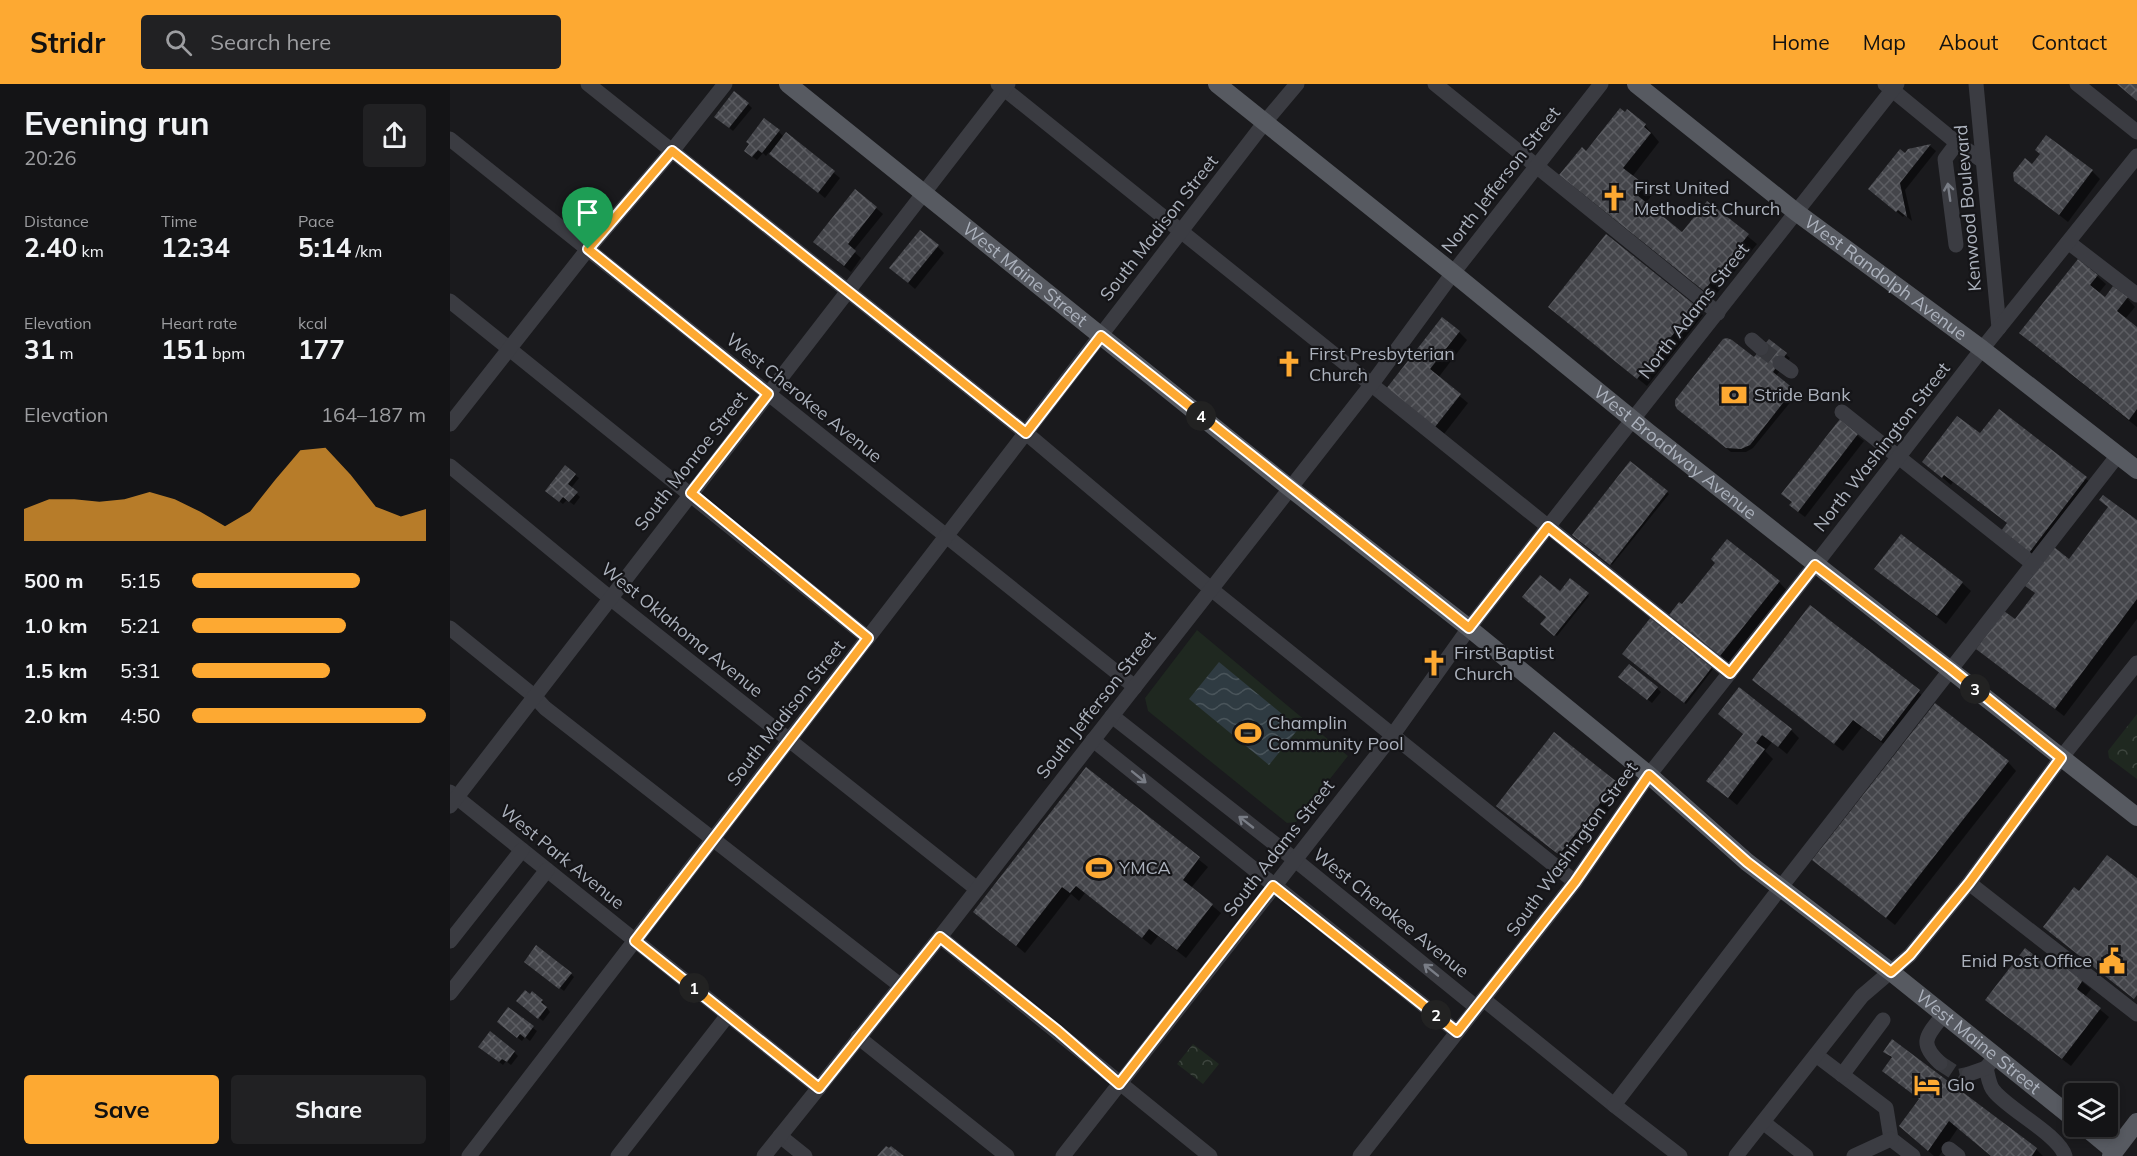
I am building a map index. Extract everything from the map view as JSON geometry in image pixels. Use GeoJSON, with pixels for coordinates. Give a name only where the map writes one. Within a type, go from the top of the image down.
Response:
{"type":"FeatureCollection","features":[{"type":"Feature","properties":{"kind":"main road","name":"West Maine Street"},"geometry":{"type":"LineString","coordinates":[[789,84],[1290,488],[1469,628],[1649,775],[1747,862],[1944,1014],[1991,1062],[2064,1112]]}},
{"type":"Feature","properties":{"kind":"main road","name":"West Broadway Avenue"},"geometry":{"type":"LineString","coordinates":[[1217,84],[1632,420],[2137,817]]}},
{"type":"Feature","properties":{"kind":"main road","name":"West Randolph Avenue"},"geometry":{"type":"LineString","coordinates":[[1636,84],[1796,212],[1982,349],[2137,470]]}},
{"type":"Feature","properties":{"kind":"main road"},"geometry":{"type":"LineString","coordinates":[[2096,1137],[2115,1154],[2137,1122]]}},
{"type":"Feature","properties":{"kind":"street"},"geometry":{"type":"LineString","coordinates":[[588,84],[1026,433],[1211,589],[1575,882]]}},
{"type":"Feature","properties":{"kind":"street"},"geometry":{"type":"LineString","coordinates":[[450,423],[588,249],[672,151],[725,84]]}},
{"type":"Feature","properties":{"kind":"street","name":"South Madison Street"},"geometry":{"type":"LineString","coordinates":[[469,1156],[1265,122],[1297,84]]}},
{"type":"Feature","properties":{"kind":"street"},"geometry":{"type":"LineString","coordinates":[[1435,84],[1718,313]]}},
{"type":"Feature","properties":{"kind":"street","name":"North Jefferson Street"},"geometry":{"type":"LineString","coordinates":[[1453,273],[1601,84]]}},
{"type":"Feature","properties":{"kind":"street","name":"Kenwood Boulevard"},"geometry":{"type":"LineString","coordinates":[[1976,84],[1999,328]]}},
{"type":"Feature","properties":{"kind":"street"},"geometry":{"type":"LineString","coordinates":[[2077,84],[2137,132]]}},
{"type":"Feature","properties":{"kind":"street"},"geometry":{"type":"LineString","coordinates":[[1004,86],[1181,232],[1730,673]]}},
{"type":"Feature","properties":{"kind":"street","name":"South Monroe Street"},"geometry":{"type":"LineString","coordinates":[[452,798],[534,696],[924,193],[1004,86]]}},
{"type":"Feature","properties":{"kind":"street"},"geometry":{"type":"LineString","coordinates":[[1892,86],[1957,143],[1983,161]]}},
{"type":"Feature","properties":{"kind":"street","name":"North Adams Street"},"geometry":{"type":"LineString","coordinates":[[1632,420],[1718,313],[1892,86]]}},
{"type":"Feature","properties":{"kind":"street","name":"West Cherokee Avenue"},"geometry":{"type":"LineString","coordinates":[[450,139],[1135,687]]}},
{"type":"Feature","properties":{"kind":"street"},"geometry":{"type":"LineString","coordinates":[[1956,245],[1945,159],[1957,143]]}},
{"type":"Feature","properties":{"kind":"street","name":"North Washington Street"},"geometry":{"type":"LineString","coordinates":[[1815,565],[1982,349],[2068,242],[2135,164]]}},
{"type":"Feature","properties":{"kind":"street"},"geometry":{"type":"LineString","coordinates":[[2068,242],[2134,286]]}},
{"type":"Feature","properties":{"kind":"street","name":"South Jefferson Street"},"geometry":{"type":"LineString","coordinates":[[764,1156],[940,937],[1371,385],[1453,273]]}},
{"type":"Feature","properties":{"kind":"street"},"geometry":{"type":"LineString","coordinates":[[450,301],[868,638]]}},
{"type":"Feature","properties":{"kind":"street"},"geometry":{"type":"LineString","coordinates":[[1842,412],[2033,564]]}},
{"type":"Feature","properties":{"kind":"street","name":"South Adams Street"},"geometry":{"type":"LineString","coordinates":[[1063,1156],[1392,736],[1469,628],[1632,420]]}},
{"type":"Feature","properties":{"kind":"street"},"geometry":{"type":"LineString","coordinates":[[1614,1105],[2118,455]]}},
{"type":"Feature","properties":{"kind":"street","name":"West Oklahoma Avenue"},"geometry":{"type":"LineString","coordinates":[[450,466],[610,598],[977,889]]}},
{"type":"Feature","properties":{"kind":"street","name":"South Washington Street"},"geometry":{"type":"LineString","coordinates":[[1360,1156],[1575,882],[1649,775],[1815,565]]}},
{"type":"Feature","properties":{"kind":"street"},"geometry":{"type":"LineString","coordinates":[[450,628],[534,696],[545,708],[901,986]]}},
{"type":"Feature","properties":{"kind":"street"},"geometry":{"type":"LineString","coordinates":[[1736,1156],[1862,996],[1910,955],[1969,883],[2061,758],[2137,663]]}},
{"type":"Feature","properties":{"kind":"street","name":"West Cherokee Avenue"},"geometry":{"type":"LineString","coordinates":[[1112,716],[1680,1156]]}},
{"type":"Feature","properties":{"kind":"street"},"geometry":{"type":"LineString","coordinates":[[1093,741],[1457,1032]]}},
{"type":"Feature","properties":{"kind":"street","name":"West Park Avenue"},"geometry":{"type":"LineString","coordinates":[[452,798],[522,850],[819,1088]]}},
{"type":"Feature","properties":{"kind":"street"},"geometry":{"type":"LineString","coordinates":[[450,940],[522,850]]}},
{"type":"Feature","properties":{"kind":"street"},"geometry":{"type":"LineString","coordinates":[[450,993],[547,870]]}},
{"type":"Feature","properties":{"kind":"street"},"geometry":{"type":"LineString","coordinates":[[1969,883],[2137,1014]]}},
{"type":"Feature","properties":{"kind":"street"},"geometry":{"type":"LineString","coordinates":[[940,937],[1210,1156]]}},
{"type":"Feature","properties":{"kind":"street"},"geometry":{"type":"LineString","coordinates":[[1940,1063],[1932,1056],[1926,1046],[1926,1041],[1944,1014]]}},
{"type":"Feature","properties":{"kind":"street"},"geometry":{"type":"LineString","coordinates":[[618,1156],[728,1015]]}},
{"type":"Feature","properties":{"kind":"street"},"geometry":{"type":"LineString","coordinates":[[1842,1075],[1883,1020]]}},
{"type":"Feature","properties":{"kind":"street"},"geometry":{"type":"LineString","coordinates":[[858,1037],[1007,1156]]}},
{"type":"Feature","properties":{"kind":"street"},"geometry":{"type":"LineString","coordinates":[[1816,1055],[1886,1108],[1891,1139],[1912,1156]]}},
{"type":"Feature","properties":{"kind":"street"},"geometry":{"type":"LineString","coordinates":[[1969,1074],[1991,1062],[1993,1090],[2058,1145],[2065,1156]]}},
{"type":"Feature","properties":{"kind":"street"},"geometry":{"type":"LineString","coordinates":[[1763,1122],[1806,1156]]}},
{"type":"Feature","properties":{"kind":"street"},"geometry":{"type":"LineString","coordinates":[[780,1136],[805,1156]]}},
{"type":"Feature","properties":{"kind":"street"},"geometry":{"type":"LineString","coordinates":[[1854,1156],[1891,1139]]}},
{"type":"Feature","properties":{"kind":"green space","name":"Champlin Community Pool"},"geometry":{"type":"Polygon","coordinates":[[[1197,630],[1348,756],[1296,822],[1287,823],[1148,711],[1145,698],[1197,630]]]}},
{"type":"Feature","properties":{"kind":"green space"},"geometry":{"type":"Polygon","coordinates":[[[2137,714],[2137,779],[2109,758],[2108,751],[2137,714]]]}},
{"type":"Feature","properties":{"kind":"green space"},"geometry":{"type":"Polygon","coordinates":[[[1193,1044],[1219,1064],[1203,1084],[1177,1064],[1193,1044]]]}},
{"type":"Feature","properties":{"kind":"water","name":"Champlin Community Pool"},"geometry":{"type":"Polygon","coordinates":[[[1219,662],[1299,728],[1269,765],[1189,699],[1219,662]]]}},
{"type":"Feature","properties":{"kind":"building"},"geometry":{"type":"Polygon","coordinates":[[[2117,84],[2137,84],[2137,101],[2117,84]]]}},
{"type":"Feature","properties":{"kind":"building"},"geometry":{"type":"Polygon","coordinates":[[[734,91],[749,103],[729,128],[714,117],[734,91]]]}},
{"type":"Feature","properties":{"kind":"building","name":"First United Methodist Church"},"geometry":{"type":"Polygon","coordinates":[[[1620,108],[1625,112],[1627,109],[1646,124],[1644,127],[1651,133],[1623,168],[1645,185],[1637,195],[1682,232],[1707,201],[1749,234],[1704,291],[1559,175],[1582,147],[1586,151],[1620,108]]]}},
{"type":"Feature","properties":{"kind":"building"},"geometry":{"type":"Polygon","coordinates":[[[764,118],[780,130],[762,153],[758,150],[752,157],[744,151],[749,144],[746,142],[764,118]]]}},
{"type":"Feature","properties":{"kind":"building"},"geometry":{"type":"Polygon","coordinates":[[[786,132],[835,171],[818,193],[769,154],[786,132]]]}},
{"type":"Feature","properties":{"kind":"building"},"geometry":{"type":"Polygon","coordinates":[[[2046,135],[2093,170],[2059,215],[2014,181],[2013,173],[2025,158],[2032,164],[2040,154],[2035,150],[2046,135]]]}},
{"type":"Feature","properties":{"kind":"building"},"geometry":{"type":"Polygon","coordinates":[[[1931,144],[1900,183],[1907,217],[1898,210],[1896,212],[1868,189],[1900,149],[1905,153],[1908,149],[1931,144]]]}},
{"type":"Feature","properties":{"kind":"building"},"geometry":{"type":"Polygon","coordinates":[[[855,189],[877,207],[848,244],[856,251],[844,266],[813,242],[855,189]]]}},
{"type":"Feature","properties":{"kind":"building"},"geometry":{"type":"Polygon","coordinates":[[[920,230],[939,245],[908,283],[889,268],[920,230]]]}},
{"type":"Feature","properties":{"kind":"building"},"geometry":{"type":"Polygon","coordinates":[[[1606,234],[1696,306],[1637,379],[1548,307],[1606,234]]]}},
{"type":"Feature","properties":{"kind":"building"},"geometry":{"type":"Polygon","coordinates":[[[2078,259],[2098,275],[2090,285],[2105,297],[2113,286],[2128,297],[2117,311],[2137,327],[2137,409],[2129,420],[2019,333],[2078,259]]]}},
{"type":"Feature","properties":{"kind":"building"},"geometry":{"type":"Polygon","coordinates":[[[1442,317],[1460,331],[1430,369],[1461,394],[1435,427],[1386,389],[1442,317]]]}},
{"type":"Feature","properties":{"kind":"building","name":"Stride Bank"},"geometry":{"type":"Polygon","coordinates":[[[1727,338],[1754,357],[1769,339],[1787,353],[1773,372],[1794,389],[1750,445],[1741,449],[1726,448],[1675,405],[1675,400],[1723,339],[1727,338]]]}},
{"type":"Feature","properties":{"kind":"building"},"geometry":{"type":"Polygon","coordinates":[[[1999,409],[2087,477],[2029,553],[2001,531],[2007,523],[1944,475],[1942,478],[1922,462],[1957,416],[1980,433],[1999,409]]]}},
{"type":"Feature","properties":{"kind":"building"},"geometry":{"type":"Polygon","coordinates":[[[1840,419],[1858,434],[1798,512],[1789,505],[1792,502],[1781,494],[1840,419]]]}},
{"type":"Feature","properties":{"kind":"building"},"geometry":{"type":"Polygon","coordinates":[[[1630,461],[1668,491],[1610,565],[1572,535],[1630,461]]]}},
{"type":"Feature","properties":{"kind":"building"},"geometry":{"type":"Polygon","coordinates":[[[565,465],[576,474],[568,484],[578,492],[569,502],[563,497],[559,502],[545,491],[565,465]]]}},
{"type":"Feature","properties":{"kind":"building"},"geometry":{"type":"Polygon","coordinates":[[[2103,495],[2137,520],[2137,599],[2055,709],[1976,649],[2004,611],[2015,619],[2035,593],[2025,586],[2054,547],[2069,559],[2108,507],[2099,500],[2103,495]]]}},
{"type":"Feature","properties":{"kind":"building"},"geometry":{"type":"Polygon","coordinates":[[[1901,534],[1963,582],[1937,616],[1874,569],[1901,534]]]}},
{"type":"Feature","properties":{"kind":"building"},"geometry":{"type":"Polygon","coordinates":[[[1727,539],[1780,581],[1720,656],[1669,615],[1679,602],[1682,604],[1715,563],[1711,559],[1727,539]]]}},
{"type":"Feature","properties":{"kind":"building"},"geometry":{"type":"Polygon","coordinates":[[[1540,575],[1560,591],[1570,578],[1589,593],[1554,636],[1540,624],[1546,617],[1522,597],[1540,575]]]}},
{"type":"Feature","properties":{"kind":"building"},"geometry":{"type":"Polygon","coordinates":[[[1810,605],[1920,690],[1881,741],[1853,720],[1834,744],[1752,680],[1810,605]]]}},
{"type":"Feature","properties":{"kind":"building"},"geometry":{"type":"Polygon","coordinates":[[[1651,617],[1713,666],[1684,703],[1622,654],[1651,617]]]}},
{"type":"Feature","properties":{"kind":"building"},"geometry":{"type":"Polygon","coordinates":[[[1629,664],[1658,687],[1647,700],[1618,677],[1629,664]]]}},
{"type":"Feature","properties":{"kind":"building"},"geometry":{"type":"Polygon","coordinates":[[[1739,687],[1792,729],[1778,747],[1762,735],[1756,743],[1765,749],[1728,798],[1706,781],[1743,734],[1718,714],[1739,687]]]}},
{"type":"Feature","properties":{"kind":"building"},"geometry":{"type":"Polygon","coordinates":[[[1935,703],[2009,761],[1886,918],[1812,860],[1935,703]]]}},
{"type":"Feature","properties":{"kind":"building"},"geometry":{"type":"Polygon","coordinates":[[[1554,732],[1617,782],[1559,855],[1496,806],[1554,732]]]}},
{"type":"Feature","properties":{"kind":"building","name":"YMCA"},"geometry":{"type":"Polygon","coordinates":[[[1086,767],[1200,857],[1183,880],[1213,904],[1177,950],[1149,929],[1142,938],[1076,886],[1070,893],[1062,887],[1016,946],[973,912],[1086,767]]]}},
{"type":"Feature","properties":{"kind":"building","name":"Enid Post Office"},"geometry":{"type":"Polygon","coordinates":[[[2107,855],[2137,878],[2137,995],[2134,999],[2043,927],[2074,887],[2079,891],[2107,855]]]}},
{"type":"Feature","properties":{"kind":"building"},"geometry":{"type":"Polygon","coordinates":[[[536,945],[572,973],[559,989],[524,962],[536,945]]]}},
{"type":"Feature","properties":{"kind":"building"},"geometry":{"type":"Polygon","coordinates":[[[2025,948],[2053,970],[2060,962],[2083,980],[2077,989],[2101,1008],[2062,1059],[1985,1000],[2025,948]]]}},
{"type":"Feature","properties":{"kind":"building"},"geometry":{"type":"Polygon","coordinates":[[[525,990],[530,994],[532,991],[543,1000],[541,1002],[547,1007],[538,1019],[516,1001],[525,990]]]}},
{"type":"Feature","properties":{"kind":"building"},"geometry":{"type":"Polygon","coordinates":[[[508,1007],[534,1026],[525,1038],[520,1034],[517,1038],[497,1022],[508,1007]]]}},
{"type":"Feature","properties":{"kind":"building"},"geometry":{"type":"Polygon","coordinates":[[[490,1031],[515,1051],[507,1062],[502,1059],[499,1062],[478,1047],[490,1031]]]}},
{"type":"Feature","properties":{"kind":"building","name":"Glo"},"geometry":{"type":"Polygon","coordinates":[[[1892,1039],[2037,1148],[2032,1156],[1991,1156],[1949,1121],[1928,1151],[1899,1126],[1919,1099],[1882,1071],[1892,1057],[1883,1052],[1892,1039]]]}},
{"type":"Feature","properties":{"kind":"building"},"geometry":{"type":"Polygon","coordinates":[[[886,1146],[889,1148],[891,1146],[904,1156],[877,1156],[886,1146]]]}},
{"type":"Feature","properties":{"kind":"tunnel"},"geometry":{"type":"LineString","coordinates":[[1761,348],[1780,363]]}},
{"type":"Feature","properties":{"kind":"tunnel"},"geometry":{"type":"LineString","coordinates":[[1940,1063],[1960,1076],[1969,1074]]}},
{"type":"Feature","properties":{"kind":"place","name":"First United Methodist Church"},"geometry":{"type":"Point","coordinates":[1614,198]}},
{"type":"Feature","properties":{"kind":"place","name":"First Presbyterian Church"},"geometry":{"type":"Point","coordinates":[1289,364]}},
{"type":"Feature","properties":{"kind":"place","name":"Stride Bank"},"geometry":{"type":"Point","coordinates":[1734,395]}},
{"type":"Feature","properties":{"kind":"place","name":"First Baptist Church"},"geometry":{"type":"Point","coordinates":[1434,663]}},
{"type":"Feature","properties":{"kind":"place","name":"Champlin Community Pool"},"geometry":{"type":"Point","coordinates":[1248,733]}},
{"type":"Feature","properties":{"kind":"place","name":"YMCA"},"geometry":{"type":"Point","coordinates":[1099,868]}},
{"type":"Feature","properties":{"kind":"place","name":"Enid Post Office"},"geometry":{"type":"Point","coordinates":[2112,961]}},
{"type":"Feature","properties":{"kind":"place","name":"Glo"},"geometry":{"type":"Point","coordinates":[1927,1085]}},
{"type":"Feature","properties":{"kind":"route"},"geometry":{"type":"LineString","coordinates":[[672,151],[1026,433],[1101,336],[1469,628],[1548,527],[1730,673],[1815,565],[1951,669],[2061,758],[1969,883],[1910,955],[1891,972],[1747,862],[1649,775],[1575,882],[1457,1032],[1273,886],[1119,1084],[1058,1031],[940,937],[819,1088],[635,941],[868,638],[691,493],[768,394],[588,249],[672,151]]}}]}
